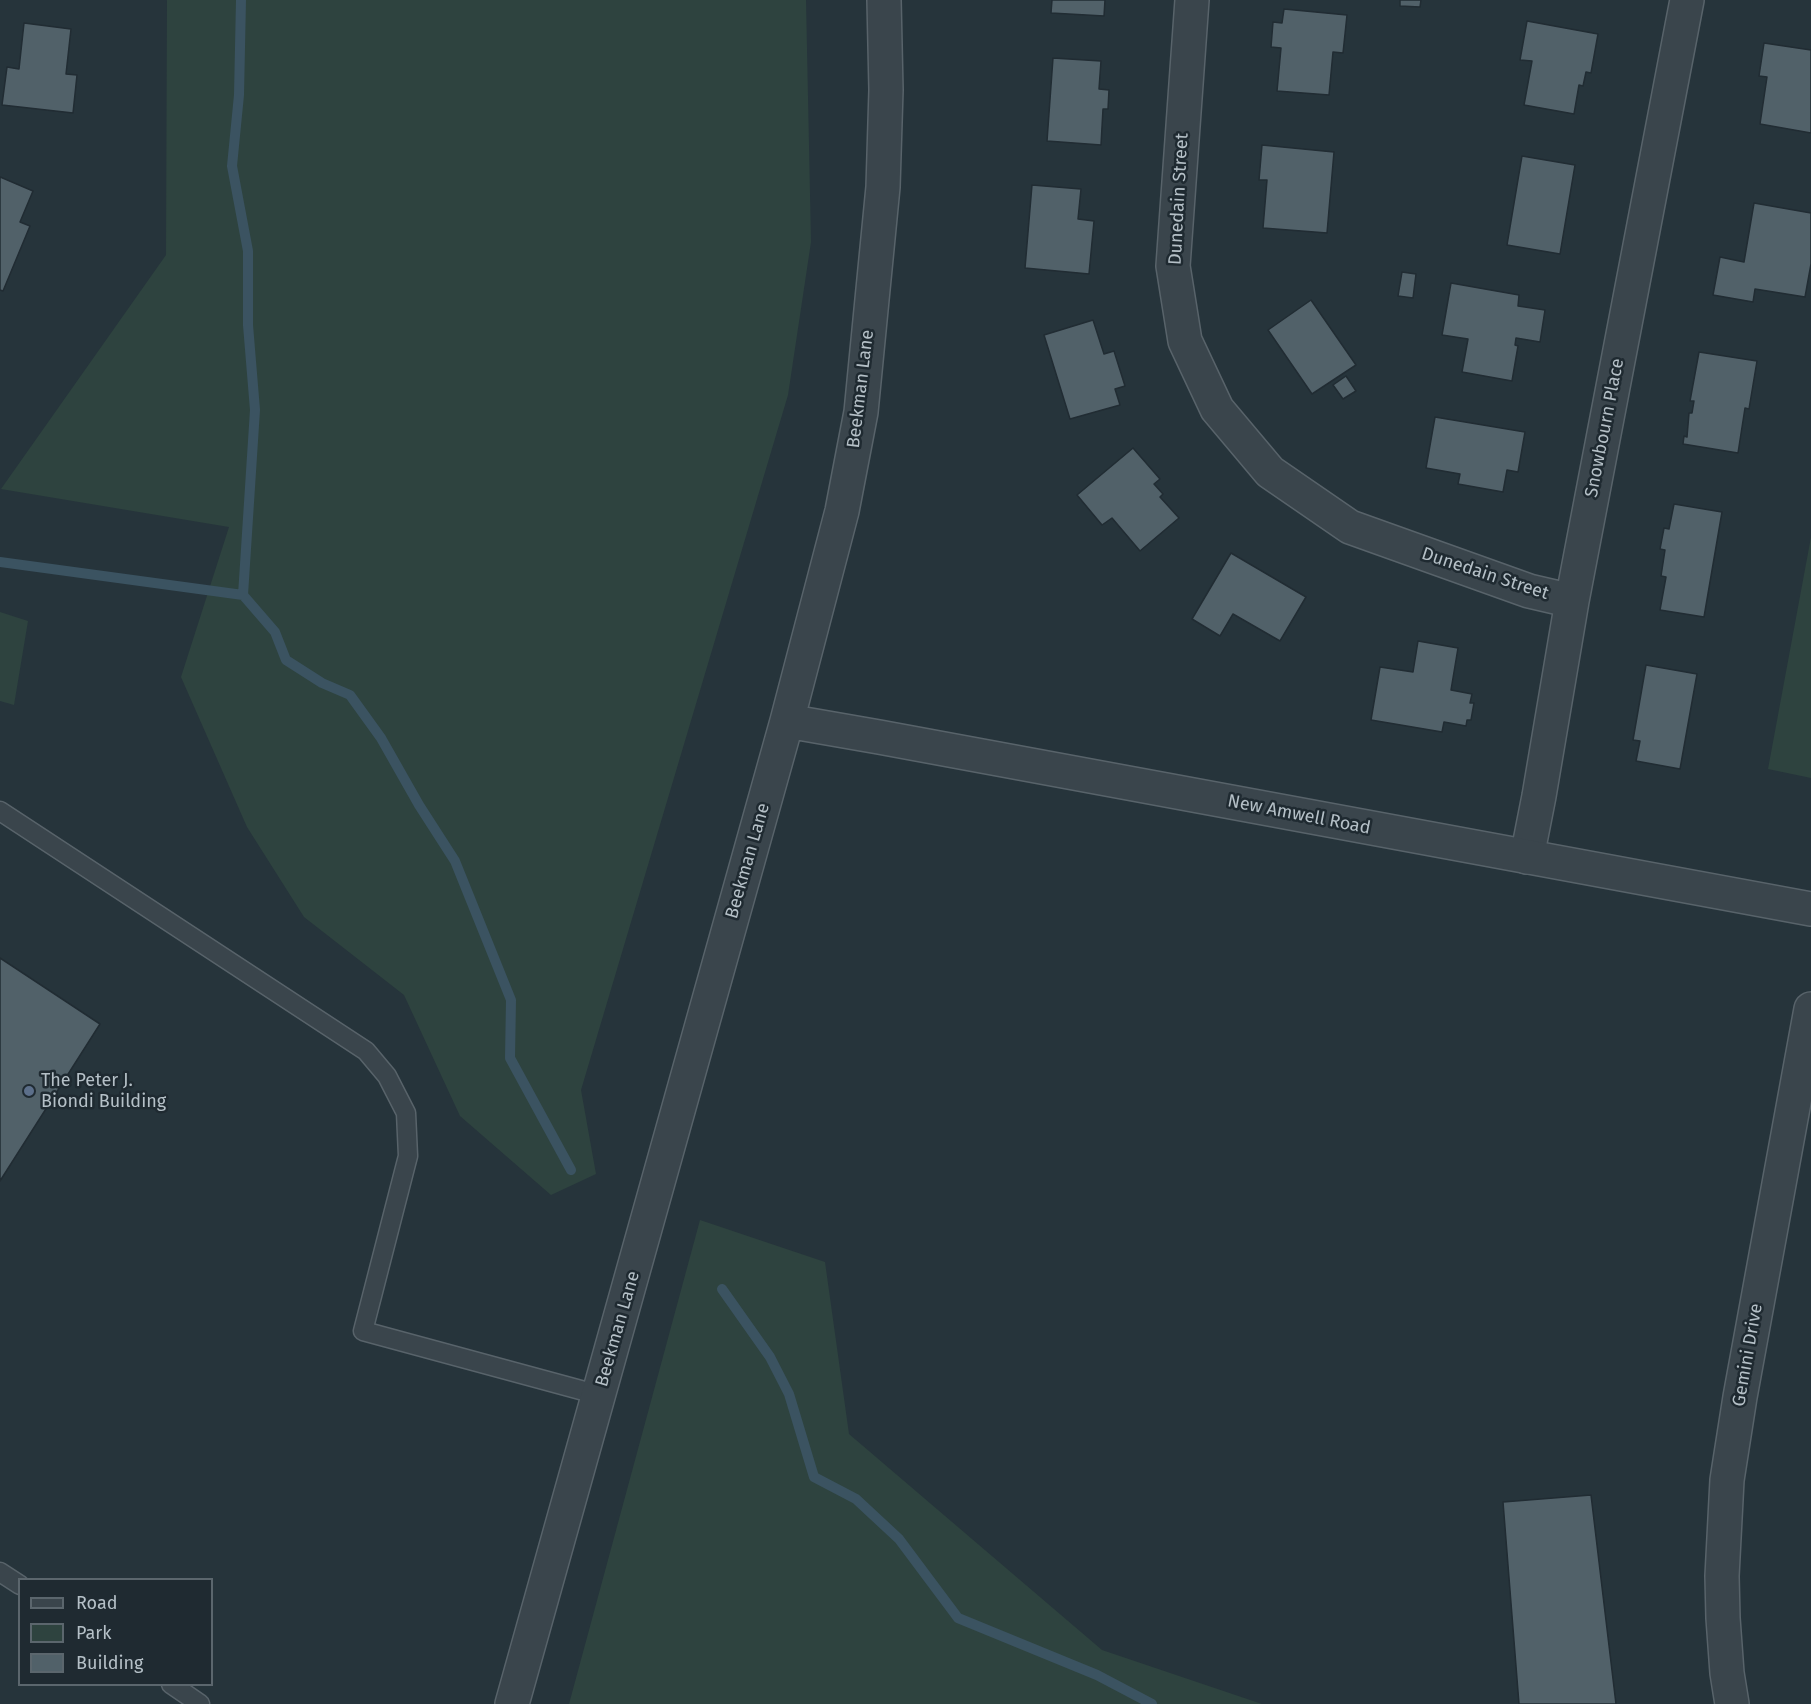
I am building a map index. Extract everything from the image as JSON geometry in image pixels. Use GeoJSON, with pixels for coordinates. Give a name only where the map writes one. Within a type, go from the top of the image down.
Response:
{"type":"FeatureCollection","features":[{"type":"Feature","properties":{"kind":"street","name":"Beekman Lane"},"geometry":{"type":"LineString","coordinates":[[512,1704],[787,721],[842,511],[861,412],[884,187],[886,90],[884,0]]}},
{"type":"Feature","properties":{"kind":"street","name":"Dunedain Street"},"geometry":{"type":"LineString","coordinates":[[1192,0],[1173,266],[1185,340],[1217,409],[1270,472],[1350,527],[1529,591],[1572,601]]}},
{"type":"Feature","properties":{"kind":"street","name":"Snowbourn Place"},"geometry":{"type":"LineString","coordinates":[[1527,857],[1572,601],[1687,0]]}},
{"type":"Feature","properties":{"kind":"street","name":"New Amwell Road"},"geometry":{"type":"LineString","coordinates":[[787,721],[1811,909]]}},
{"type":"Feature","properties":{"kind":"street","name":"Gemini Drive"},"geometry":{"type":"LineString","coordinates":[[1732,1704],[1723,1618],[1722,1576],[1727,1480],[1811,1009]]}},
{"type":"Feature","properties":{"kind":"lane"},"geometry":{"type":"LineString","coordinates":[[0,811],[366,1051],[387,1076],[406,1113],[408,1156],[363,1331],[599,1395]]}},
{"type":"Feature","properties":{"kind":"lane"},"geometry":{"type":"LineString","coordinates":[[0,1572],[18,1584]]}},
{"type":"Feature","properties":{"kind":"lane"},"geometry":{"type":"LineString","coordinates":[[174,1686],[200,1704]]}},
{"type":"Feature","properties":{"kind":"green space"},"geometry":{"type":"Polygon","coordinates":[[[167,0],[806,0],[811,242],[788,395],[581,1090],[596,1174],[551,1195],[460,1116],[404,995],[304,917],[247,827],[181,677],[229,527],[1,489],[166,255],[167,0]]]}},
{"type":"Feature","properties":{"kind":"green space"},"geometry":{"type":"Polygon","coordinates":[[[1811,537],[1811,778],[1768,769],[1811,537]]]}},
{"type":"Feature","properties":{"kind":"green space"},"geometry":{"type":"Polygon","coordinates":[[[0,612],[28,621],[14,705],[0,701],[0,612]]]}},
{"type":"Feature","properties":{"kind":"green space"},"geometry":{"type":"Polygon","coordinates":[[[700,1220],[825,1262],[849,1434],[1102,1650],[1262,1704],[569,1704],[700,1220]]]}},
{"type":"Feature","properties":{"kind":"building"},"geometry":{"type":"Polygon","coordinates":[[[1052,0],[1105,0],[1104,16],[1051,13],[1052,0]]]}},
{"type":"Feature","properties":{"kind":"building"},"geometry":{"type":"Polygon","coordinates":[[[1400,0],[1421,0],[1420,7],[1400,6],[1400,0]]]}},
{"type":"Feature","properties":{"kind":"building"},"geometry":{"type":"Polygon","coordinates":[[[1284,9],[1347,15],[1343,53],[1333,52],[1329,95],[1277,91],[1281,48],[1271,47],[1273,22],[1282,23],[1284,9]]]}},
{"type":"Feature","properties":{"kind":"building"},"geometry":{"type":"Polygon","coordinates":[[[1527,21],[1598,34],[1591,73],[1586,72],[1583,86],[1579,85],[1574,114],[1524,105],[1532,61],[1520,60],[1527,21]]]}},
{"type":"Feature","properties":{"kind":"building"},"geometry":{"type":"Polygon","coordinates":[[[24,23],[71,29],[66,74],[77,75],[73,113],[2,105],[7,67],[19,69],[24,23]]]}},
{"type":"Feature","properties":{"kind":"building"},"geometry":{"type":"Polygon","coordinates":[[[1764,43],[1811,50],[1811,133],[1760,124],[1767,77],[1759,76],[1764,43]]]}},
{"type":"Feature","properties":{"kind":"building"},"geometry":{"type":"Polygon","coordinates":[[[1053,58],[1101,61],[1099,89],[1109,90],[1108,109],[1103,109],[1101,145],[1047,141],[1053,58]]]}},
{"type":"Feature","properties":{"kind":"building"},"geometry":{"type":"Polygon","coordinates":[[[1262,145],[1334,152],[1327,233],[1263,228],[1267,180],[1259,180],[1262,145]]]}},
{"type":"Feature","properties":{"kind":"building"},"geometry":{"type":"Polygon","coordinates":[[[1522,156],[1575,165],[1560,254],[1507,245],[1522,156]]]}},
{"type":"Feature","properties":{"kind":"building"},"geometry":{"type":"Polygon","coordinates":[[[0,177],[33,191],[20,222],[30,226],[3,291],[0,290],[0,177]]]}},
{"type":"Feature","properties":{"kind":"building"},"geometry":{"type":"Polygon","coordinates":[[[1032,185],[1081,189],[1078,219],[1094,221],[1089,274],[1025,268],[1032,185]]]}},
{"type":"Feature","properties":{"kind":"building"},"geometry":{"type":"Polygon","coordinates":[[[1754,203],[1811,213],[1811,264],[1805,297],[1755,289],[1753,302],[1713,295],[1720,257],[1744,262],[1754,203]]]}},
{"type":"Feature","properties":{"kind":"building"},"geometry":{"type":"Polygon","coordinates":[[[1402,272],[1416,274],[1413,298],[1398,296],[1402,272]]]}},
{"type":"Feature","properties":{"kind":"building"},"geometry":{"type":"Polygon","coordinates":[[[1451,283],[1519,295],[1518,306],[1545,310],[1540,342],[1516,338],[1515,345],[1518,346],[1512,381],[1462,372],[1468,339],[1442,335],[1451,283]]]}},
{"type":"Feature","properties":{"kind":"building"},"geometry":{"type":"Polygon","coordinates":[[[1311,300],[1356,365],[1312,394],[1268,330],[1311,300]]]}},
{"type":"Feature","properties":{"kind":"building"},"geometry":{"type":"Polygon","coordinates":[[[1093,320],[1104,354],[1114,351],[1125,386],[1115,389],[1120,405],[1070,419],[1044,335],[1093,320]]]}},
{"type":"Feature","properties":{"kind":"building"},"geometry":{"type":"Polygon","coordinates":[[[1699,352],[1757,361],[1749,409],[1745,408],[1738,453],[1683,444],[1684,436],[1687,437],[1689,413],[1692,413],[1694,401],[1690,401],[1699,352]]]}},
{"type":"Feature","properties":{"kind":"building"},"geometry":{"type":"Polygon","coordinates":[[[1346,376],[1356,391],[1343,399],[1333,385],[1346,376]]]}},
{"type":"Feature","properties":{"kind":"building"},"geometry":{"type":"Polygon","coordinates":[[[1435,417],[1525,432],[1518,472],[1507,470],[1503,492],[1458,484],[1460,474],[1426,468],[1435,417]]]}},
{"type":"Feature","properties":{"kind":"building"},"geometry":{"type":"Polygon","coordinates":[[[1133,448],[1160,479],[1154,484],[1163,494],[1160,497],[1179,518],[1140,551],[1112,518],[1102,525],[1077,495],[1133,448]]]}},
{"type":"Feature","properties":{"kind":"building"},"geometry":{"type":"Polygon","coordinates":[[[1674,504],[1722,512],[1704,617],[1660,610],[1666,577],[1661,576],[1665,550],[1660,549],[1664,528],[1669,529],[1674,504]]]}},
{"type":"Feature","properties":{"kind":"building"},"geometry":{"type":"Polygon","coordinates":[[[1231,553],[1306,597],[1280,641],[1233,614],[1220,636],[1192,619],[1231,553]]]}},
{"type":"Feature","properties":{"kind":"building"},"geometry":{"type":"Polygon","coordinates":[[[1418,641],[1458,648],[1451,690],[1472,694],[1470,703],[1474,703],[1471,720],[1467,720],[1466,726],[1444,722],[1442,732],[1371,720],[1380,667],[1413,672],[1418,641]]]}},
{"type":"Feature","properties":{"kind":"building"},"geometry":{"type":"Polygon","coordinates":[[[1646,665],[1697,674],[1680,769],[1636,761],[1640,741],[1633,740],[1646,665]]]}},
{"type":"Feature","properties":{"kind":"building","name":"The Peter J. Biondi Building"},"geometry":{"type":"Polygon","coordinates":[[[0,958],[100,1024],[0,1181],[0,958]]]}},
{"type":"Feature","properties":{"kind":"building"},"geometry":{"type":"Polygon","coordinates":[[[1591,1495],[1616,1704],[1519,1704],[1503,1502],[1591,1495]]]}},
{"type":"Feature","properties":{"kind":"waterway"},"geometry":{"type":"LineString","coordinates":[[241,0],[239,95],[232,166],[248,251],[248,325],[255,410],[243,595]]}},
{"type":"Feature","properties":{"kind":"waterway"},"geometry":{"type":"LineString","coordinates":[[0,562],[243,595],[275,632],[286,660],[322,683],[350,695],[381,738],[419,805],[455,861],[511,1000],[510,1058],[571,1170]]}},
{"type":"Feature","properties":{"kind":"waterway"},"geometry":{"type":"LineString","coordinates":[[722,1289],[770,1357],[789,1394],[814,1477],[856,1499],[899,1539],[958,1618],[1097,1675],[1152,1704]]}},
{"type":"Feature","properties":{"kind":"place","name":"The Peter J. Biondi Building"},"geometry":{"type":"Point","coordinates":[29,1091]}}]}
